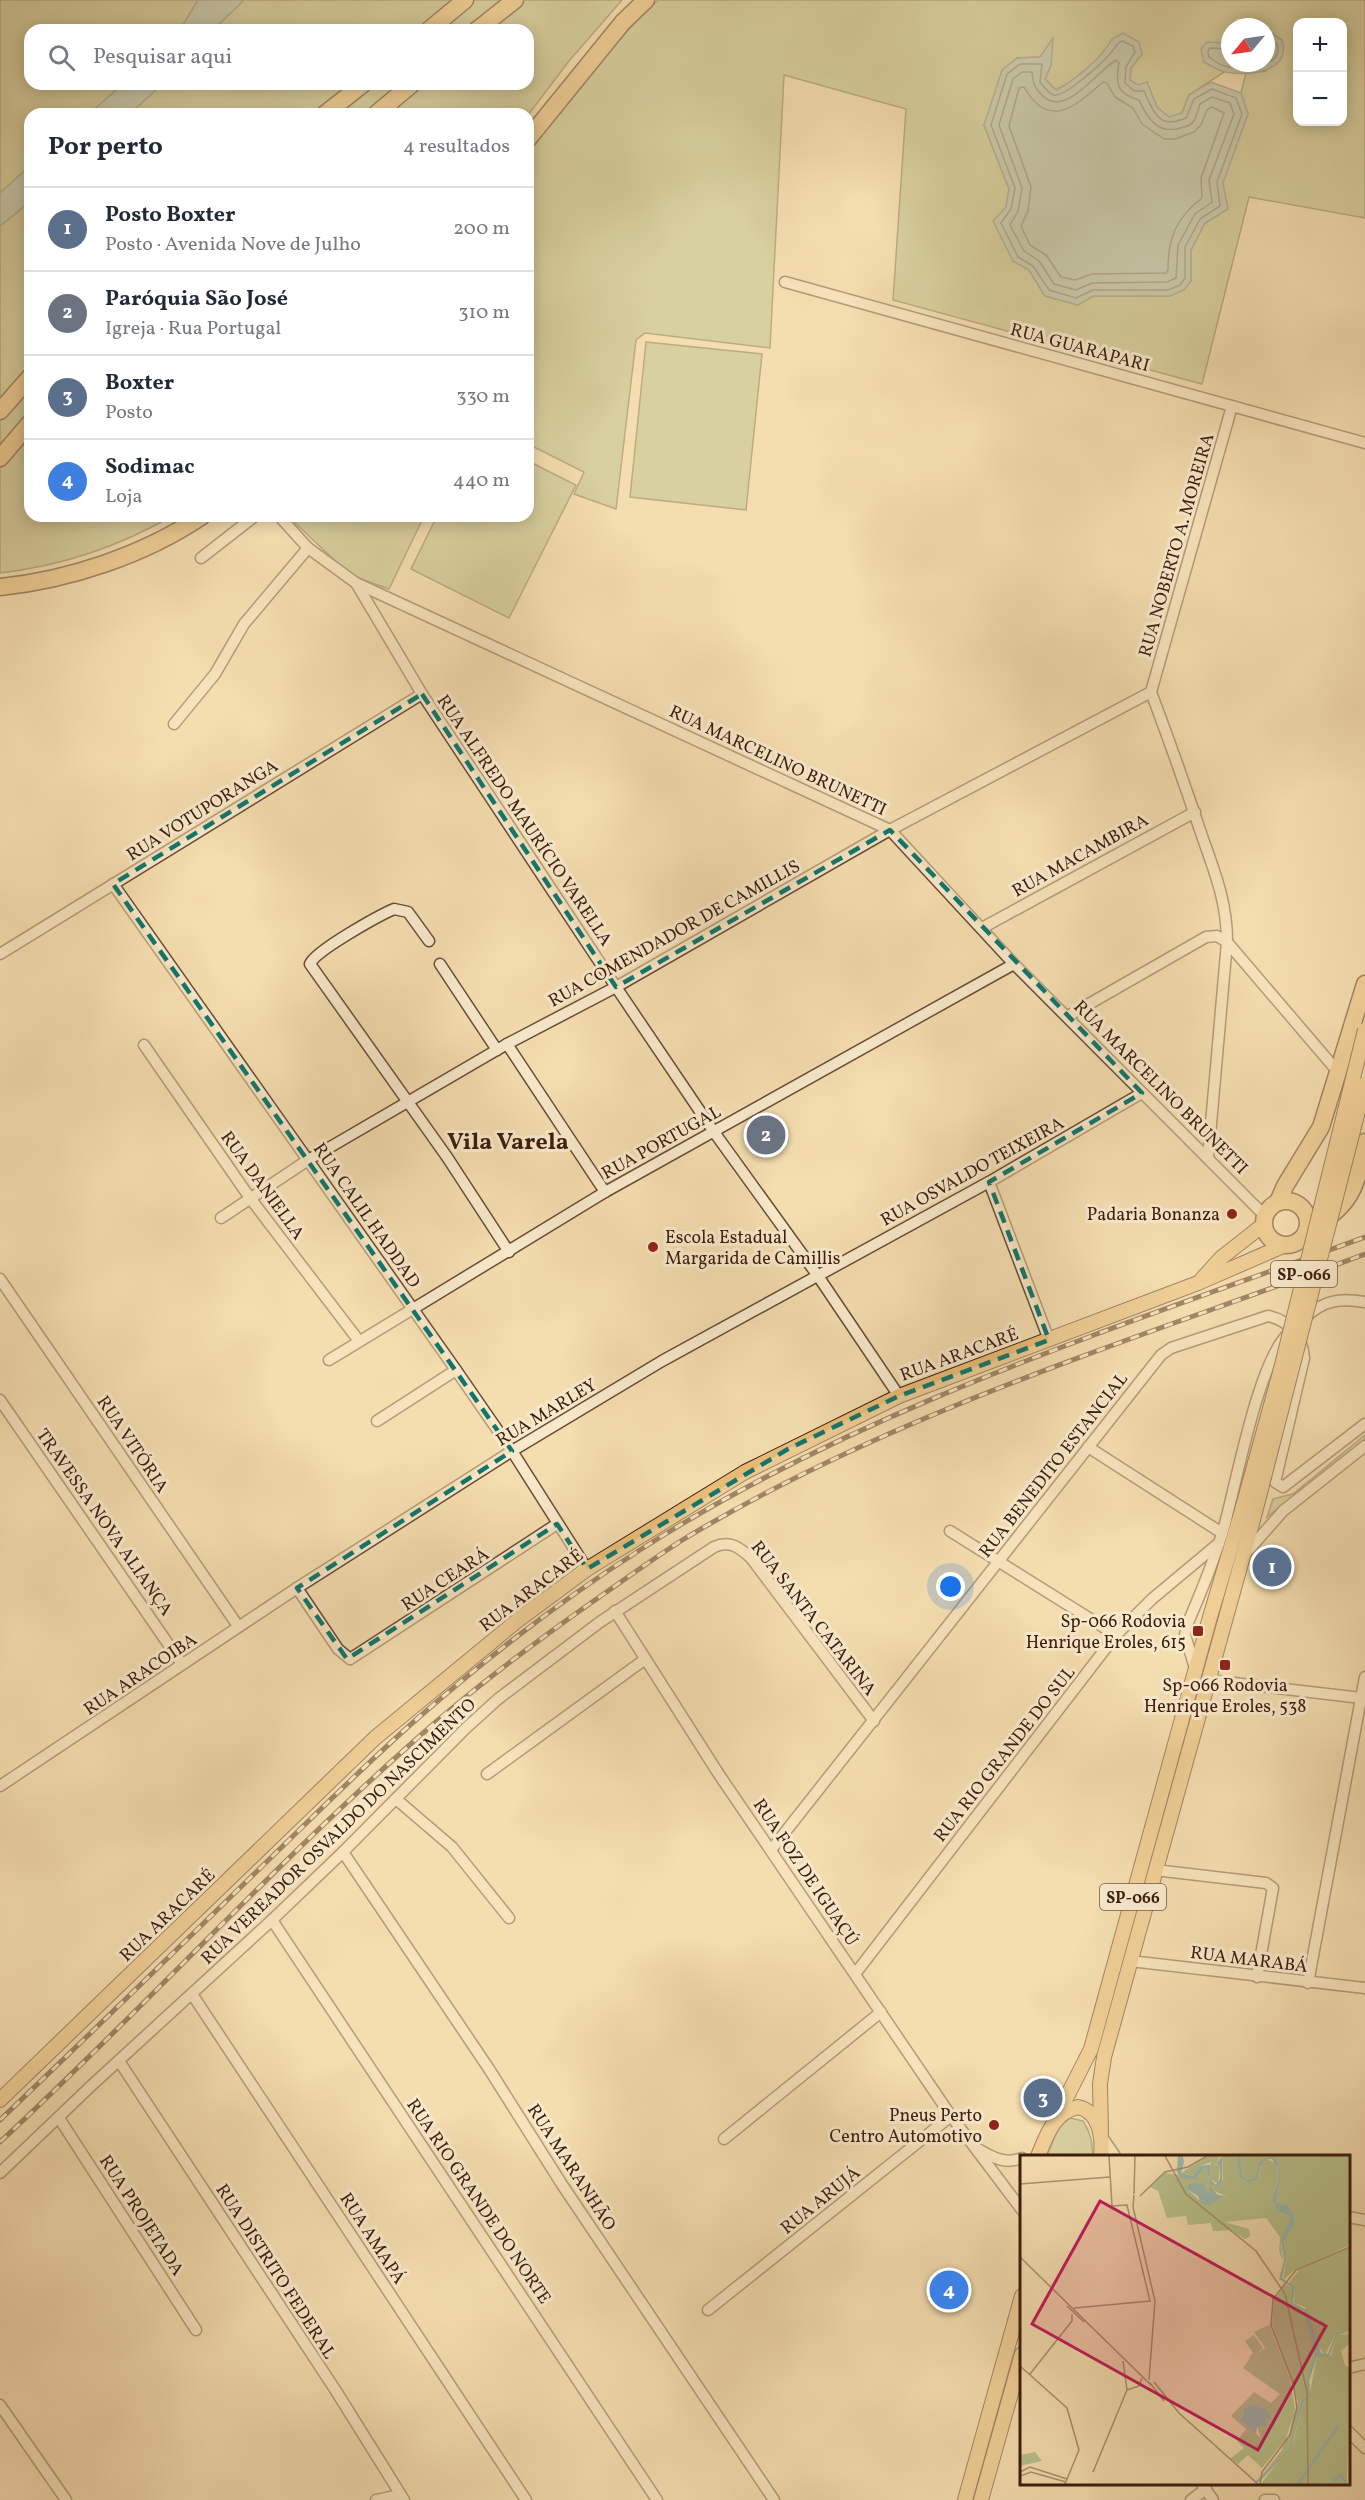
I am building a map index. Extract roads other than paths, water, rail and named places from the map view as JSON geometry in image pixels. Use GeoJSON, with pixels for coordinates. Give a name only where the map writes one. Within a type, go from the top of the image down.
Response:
{"type":"FeatureCollection","features":[{"type":"Feature","properties":{"kind":"highway"},"geometry":{"type":"LineString","coordinates":[[436,24],[465,0]]}},
{"type":"Feature","properties":{"kind":"highway"},"geometry":{"type":"LineString","coordinates":[[485,24],[515,0]]}},
{"type":"Feature","properties":{"kind":"highway"},"geometry":{"type":"LineString","coordinates":[[534,132],[623,21],[646,0]]}},
{"type":"Feature","properties":{"kind":"highway"},"geometry":{"type":"LineString","coordinates":[[333,108],[355,90]]}},
{"type":"Feature","properties":{"kind":"highway"},"geometry":{"type":"LineString","coordinates":[[383,108],[405,90]]}},
{"type":"Feature","properties":{"kind":"highway"},"geometry":{"type":"LineString","coordinates":[[0,411],[24,384]]}},
{"type":"Feature","properties":{"kind":"highway"},"geometry":{"type":"LineString","coordinates":[[0,458],[24,430]]}},
{"type":"Feature","properties":{"kind":"highway"},"geometry":{"type":"LineString","coordinates":[[0,587],[42,581],[90,567],[145,547],[191,522]]}},
{"type":"Feature","properties":{"kind":"highway"},"geometry":{"type":"LineString","coordinates":[[1278,1202],[1321,1127],[1365,984]]}},
{"type":"Feature","properties":{"kind":"highway"},"geometry":{"type":"LineString","coordinates":[[1308,1228],[1306,1213],[1294,1202],[1278,1202],[1272,1205],[1264,1220],[1272,1241],[1283,1246],[1299,1242],[1308,1228],[1336,1212],[1346,1201],[1354,1186],[1365,1142]]}},
{"type":"Feature","properties":{"kind":"main road","name":"SP-066"},"geometry":{"type":"LineString","coordinates":[[1101,2155],[1099,2095],[1104,2057],[1244,1555],[1246,1518],[1365,1030]]}},
{"type":"Feature","properties":{"kind":"main road","name":"SP-066"},"geometry":{"type":"LineString","coordinates":[[1040,2152],[1091,2049],[1196,1668],[1246,1518],[1365,1083]]}},
{"type":"Feature","properties":{"kind":"main road","name":"RUA ARACARÉ"},"geometry":{"type":"LineString","coordinates":[[1198,1284],[1221,1258],[1264,1220]]}},
{"type":"Feature","properties":{"kind":"main road","name":"RUA ARACARÉ"},"geometry":{"type":"LineString","coordinates":[[0,2100],[375,1738],[518,1620],[587,1569],[745,1472],[898,1395],[1198,1284],[1283,1246]]}},
{"type":"Feature","properties":{"kind":"main road"},"geometry":{"type":"LineString","coordinates":[[1055,2120],[1062,2112],[1070,2109],[1078,2107],[1085,2109],[1090,2113],[1102,2135]]}},
{"type":"Feature","properties":{"kind":"main road"},"geometry":{"type":"LineString","coordinates":[[965,2500],[1020,2303]]}},
{"type":"Feature","properties":{"kind":"main road"},"geometry":{"type":"LineString","coordinates":[[981,2500],[1020,2361]]}},
{"type":"Feature","properties":{"kind":"street","name":"RUA GUARAPARI"},"geometry":{"type":"LineString","coordinates":[[785,282],[1365,443]]}},
{"type":"Feature","properties":{"kind":"street","name":"RUA NOBERTO A. MOREIRA"},"geometry":{"type":"LineString","coordinates":[[1151,693],[1232,406]]}},
{"type":"Feature","properties":{"kind":"street"},"geometry":{"type":"LineString","coordinates":[[201,558],[247,522]]}},
{"type":"Feature","properties":{"kind":"street","name":"RUA MARCELINO BRUNETTI"},"geometry":{"type":"LineString","coordinates":[[284,522],[308,548],[356,583],[890,830],[1014,964],[1208,1158],[1264,1220]]}},
{"type":"Feature","properties":{"kind":"street"},"geometry":{"type":"LineString","coordinates":[[174,724],[215,674],[244,624],[308,548]]}},
{"type":"Feature","properties":{"kind":"street","name":"RUA ALFREDO MAURÍCIO VARELLA"},"geometry":{"type":"LineString","coordinates":[[356,583],[422,694],[616,987],[714,1132],[818,1276],[898,1395]]}},
{"type":"Feature","properties":{"kind":"street"},"geometry":{"type":"LineString","coordinates":[[1151,693],[1195,812],[1227,915],[1227,942],[1208,1158]]}},
{"type":"Feature","properties":{"kind":"street","name":"RUA COMENDADOR DE CAMILLIS"},"geometry":{"type":"LineString","coordinates":[[221,1218],[308,1160],[502,1047],[616,987],[890,830],[1151,693]]}},
{"type":"Feature","properties":{"kind":"street","name":"RUA VOTUPORANGA"},"geometry":{"type":"LineString","coordinates":[[0,954],[422,694]]}},
{"type":"Feature","properties":{"kind":"street","name":"RUA MACAMBIRA"},"geometry":{"type":"LineString","coordinates":[[982,928],[1195,812]]}},
{"type":"Feature","properties":{"kind":"street","name":"RUA CALIL HADDAD"},"geometry":{"type":"LineString","coordinates":[[113,884],[456,1370],[512,1451],[587,1569]]}},
{"type":"Feature","properties":{"kind":"street"},"geometry":{"type":"LineString","coordinates":[[429,941],[408,912],[403,909],[391,911],[316,956],[310,964],[447,1157],[509,1252]]}},
{"type":"Feature","properties":{"kind":"street"},"geometry":{"type":"LineString","coordinates":[[1068,1016],[1206,938],[1217,936],[1227,942],[1338,1072]]}},
{"type":"Feature","properties":{"kind":"street"},"geometry":{"type":"LineString","coordinates":[[440,964],[502,1047],[604,1192]]}},
{"type":"Feature","properties":{"kind":"street","name":"RUA PORTUGAL"},"geometry":{"type":"LineString","coordinates":[[328,1360],[509,1252],[604,1192],[1014,964]]}},
{"type":"Feature","properties":{"kind":"street","name":"RUA DANIELLA"},"geometry":{"type":"LineString","coordinates":[[144,1045],[250,1198],[359,1341]]}},
{"type":"Feature","properties":{"kind":"street","name":"RUA OSVALDO TEIXEIRA"},"geometry":{"type":"LineString","coordinates":[[818,1276],[989,1182],[1143,1093]]}},
{"type":"Feature","properties":{"kind":"street"},"geometry":{"type":"LineString","coordinates":[[989,1182],[1049,1340]]}},
{"type":"Feature","properties":{"kind":"street","name":"RUA MARLEY"},"geometry":{"type":"LineString","coordinates":[[297,1588],[512,1451],[662,1361],[818,1276]]}},
{"type":"Feature","properties":{"kind":"street","name":"RUA VITÓRIA"},"geometry":{"type":"LineString","coordinates":[[0,1279],[238,1626]]}},
{"type":"Feature","properties":{"kind":"street"},"geometry":{"type":"LineString","coordinates":[[1196,1668],[1185,1635],[1186,1625],[1220,1538],[1261,1387],[1279,1344],[1321,1304],[1352,1300],[1365,1302]]}},
{"type":"Feature","properties":{"kind":"street","name":"RUA BENEDITO ESTANCIAL"},"geometry":{"type":"LineString","coordinates":[[771,1850],[1153,1364],[1171,1348],[1268,1316],[1274,1317],[1293,1330]]}},
{"type":"Feature","properties":{"kind":"street"},"geometry":{"type":"LineString","coordinates":[[1293,1330],[1303,1348],[1304,1358],[1275,1482],[1283,1487],[1365,1424]]}},
{"type":"Feature","properties":{"kind":"street"},"geometry":{"type":"LineString","coordinates":[[377,1421],[456,1370]]}},
{"type":"Feature","properties":{"kind":"street","name":"TRAVESSA NOVA ALIANÇA"},"geometry":{"type":"LineString","coordinates":[[0,1400],[182,1664]]}},
{"type":"Feature","properties":{"kind":"street"},"geometry":{"type":"LineString","coordinates":[[1244,1555],[1283,1511],[1365,1446]]}},
{"type":"Feature","properties":{"kind":"street"},"geometry":{"type":"LineString","coordinates":[[1088,1448],[1220,1538]]}},
{"type":"Feature","properties":{"kind":"street","name":"RUA CEARÁ"},"geometry":{"type":"LineString","coordinates":[[297,1588],[345,1658],[350,1659],[557,1524]]}},
{"type":"Feature","properties":{"kind":"street"},"geometry":{"type":"LineString","coordinates":[[950,1531],[1116,1635]]}},
{"type":"Feature","properties":{"kind":"street","name":"RUA RIO GRANDE DO SUL"},"geometry":{"type":"LineString","coordinates":[[855,1974],[1116,1635],[1220,1538]]}},
{"type":"Feature","properties":{"kind":"street","name":"RUA VEREADOR OSVALDO DO NASCIMENTO"},"geometry":{"type":"LineString","coordinates":[[0,2173],[344,1852],[465,1728],[498,1699],[550,1657],[615,1611],[724,1543]]}},
{"type":"Feature","properties":{"kind":"street","name":"RUA SANTA CATARINA"},"geometry":{"type":"LineString","coordinates":[[724,1543],[736,1546],[751,1558],[874,1721]]}},
{"type":"Feature","properties":{"kind":"street","name":"RUA ARACOIBA"},"geometry":{"type":"LineString","coordinates":[[0,1786],[297,1588]]}},
{"type":"Feature","properties":{"kind":"street","name":"RUA FOZ DE IGUAÇÚ"},"geometry":{"type":"LineString","coordinates":[[615,1611],[644,1660],[880,2012],[951,2116],[1020,2207]]}},
{"type":"Feature","properties":{"kind":"street"},"geometry":{"type":"LineString","coordinates":[[487,1774],[644,1660]]}},
{"type":"Feature","properties":{"kind":"street"},"geometry":{"type":"LineString","coordinates":[[1308,1983],[1365,1677]]}},
{"type":"Feature","properties":{"kind":"street"},"geometry":{"type":"LineString","coordinates":[[1209,1680],[1361,1698]]}},
{"type":"Feature","properties":{"kind":"street"},"geometry":{"type":"LineString","coordinates":[[396,1799],[452,1847],[509,1918]]}},
{"type":"Feature","properties":{"kind":"street","name":"RUA MARANHÃO"},"geometry":{"type":"LineString","coordinates":[[344,1852],[489,2069],[561,2183],[774,2500]]}},
{"type":"Feature","properties":{"kind":"street"},"geometry":{"type":"LineString","coordinates":[[1155,1870],[1270,1885],[1274,1892],[1257,1977]]}},
{"type":"Feature","properties":{"kind":"street","name":"RUA RIO GRANDE DO NORTE"},"geometry":{"type":"LineString","coordinates":[[272,1920],[657,2500]]}},
{"type":"Feature","properties":{"kind":"street","name":"RUA MARABÁ"},"geometry":{"type":"LineString","coordinates":[[1130,1960],[1257,1977],[1365,1988]]}},
{"type":"Feature","properties":{"kind":"street","name":"RUA AMAPÁ"},"geometry":{"type":"LineString","coordinates":[[192,1994],[526,2500]]}},
{"type":"Feature","properties":{"kind":"street"},"geometry":{"type":"LineString","coordinates":[[724,2139],[880,2012]]}},
{"type":"Feature","properties":{"kind":"street","name":"RUA DISTRITO FEDERAL"},"geometry":{"type":"LineString","coordinates":[[119,2061],[336,2391],[402,2498]]}},
{"type":"Feature","properties":{"kind":"street","name":"RUA ARUJÁ"},"geometry":{"type":"LineString","coordinates":[[708,2310],[951,2116]]}},
{"type":"Feature","properties":{"kind":"street","name":"RUA PROJETADA"},"geometry":{"type":"LineString","coordinates":[[59,2118],[196,2330]]}},
{"type":"Feature","properties":{"kind":"street"},"geometry":{"type":"LineString","coordinates":[[1102,2135],[1114,2155]]}},
{"type":"Feature","properties":{"kind":"street","name":"RUA FOZ DE IGUAÇÚ"},"geometry":{"type":"LineString","coordinates":[[975,2148],[995,2159],[1008,2161],[1020,2158]]}},
{"type":"Feature","properties":{"kind":"street"},"geometry":{"type":"LineString","coordinates":[[1350,2217],[1365,2220]]}},
{"type":"Feature","properties":{"kind":"street"},"geometry":{"type":"LineString","coordinates":[[1350,2368],[1365,2364]]}},
{"type":"Feature","properties":{"kind":"street"},"geometry":{"type":"LineString","coordinates":[[0,2405],[66,2500]]}},
{"type":"Feature","properties":{"kind":"street"},"geometry":{"type":"LineString","coordinates":[[1350,2433],[1365,2448]]}},
{"type":"Feature","properties":{"kind":"street"},"geometry":{"type":"LineString","coordinates":[[969,2485],[981,2500]]}},
{"type":"Feature","properties":{"kind":"street"},"geometry":{"type":"LineString","coordinates":[[1191,2500],[1204,2486],[1213,2500]]}},
{"type":"Feature","properties":{"kind":"street"},"geometry":{"type":"LineString","coordinates":[[376,2500],[402,2498]]}},
{"type":"Feature","properties":{"kind":"street"},"geometry":{"type":"LineString","coordinates":[[1265,2500],[1274,2500]]}},
{"type":"Feature","properties":{"kind":"water"},"geometry":{"type":"Polygon","coordinates":[[[198,0],[244,0],[219,24],[184,24],[198,0]]]}},
{"type":"Feature","properties":{"kind":"water"},"geometry":{"type":"Polygon","coordinates":[[[1123,33],[1139,42],[1142,54],[1131,68],[1130,80],[1138,85],[1147,82],[1157,107],[1169,117],[1182,113],[1189,95],[1211,82],[1241,93],[1248,114],[1223,183],[1228,209],[1205,223],[1191,250],[1191,281],[1184,290],[1170,296],[1093,296],[1078,305],[1045,296],[1029,270],[1013,261],[993,221],[1006,207],[1009,189],[984,125],[1002,70],[1017,58],[1040,57],[1053,38],[1051,65],[1045,79],[1056,90],[1087,68],[1112,39],[1123,33]]]}},
{"type":"Feature","properties":{"kind":"water"},"geometry":{"type":"Polygon","coordinates":[[[1275,36],[1282,40],[1283,51],[1275,65],[1275,36]]]}},
{"type":"Feature","properties":{"kind":"water"},"geometry":{"type":"Polygon","coordinates":[[[1207,42],[1221,43],[1221,70],[1204,62],[1201,49],[1207,42]]]}},
{"type":"Feature","properties":{"kind":"water"},"geometry":{"type":"Polygon","coordinates":[[[116,90],[156,90],[136,108],[96,108],[116,90]]]}},
{"type":"Feature","properties":{"kind":"water"},"geometry":{"type":"Polygon","coordinates":[[[24,171],[24,207],[0,226],[0,193],[24,171]]]}},
{"type":"Feature","properties":{"kind":"railway"},"geometry":{"type":"LineString","coordinates":[[0,2120],[354,1777],[418,1718],[528,1628],[643,1548],[728,1498],[815,1452],[904,1411],[1087,1338],[1365,1237]]}},
{"type":"Feature","properties":{"kind":"railway"},"geometry":{"type":"LineString","coordinates":[[0,2142],[380,1771],[475,1689],[534,1644],[673,1546],[765,1494],[932,1415],[1104,1348],[1365,1254]]}},
{"type":"Feature","properties":{"kind":"place","name":"Paróquia São José"},"geometry":{"type":"Point","coordinates":[766,1135]}},
{"type":"Feature","properties":{"kind":"place","name":"Padaria Bonanza"},"geometry":{"type":"Point","coordinates":[1232,1214]}},
{"type":"Feature","properties":{"kind":"place","name":"Escola Estadual Margarida de Camillis"},"geometry":{"type":"Point","coordinates":[653,1247]}},
{"type":"Feature","properties":{"kind":"place","name":"Posto Boxter"},"geometry":{"type":"Point","coordinates":[1272,1567]}},
{"type":"Feature","properties":{"kind":"place","name":"Sp-066 Rodovia Henrique Eroles, 615"},"geometry":{"type":"Point","coordinates":[1198,1631]}},
{"type":"Feature","properties":{"kind":"place","name":"Sp-066 Rodovia Henrique Eroles, 538"},"geometry":{"type":"Point","coordinates":[1225,1665]}},
{"type":"Feature","properties":{"kind":"place","name":"Boxter"},"geometry":{"type":"Point","coordinates":[1043,2098]}},
{"type":"Feature","properties":{"kind":"place","name":"Pneus Perto Centro Automotivo"},"geometry":{"type":"Point","coordinates":[994,2125]}},
{"type":"Feature","properties":{"kind":"place","name":"Sodimac"},"geometry":{"type":"Point","coordinates":[949,2290]}},
{"type":"Feature","properties":{"kind":"district","name":"Vila Varela"},"geometry":{"type":"Point","coordinates":[508,1141]}}]}
